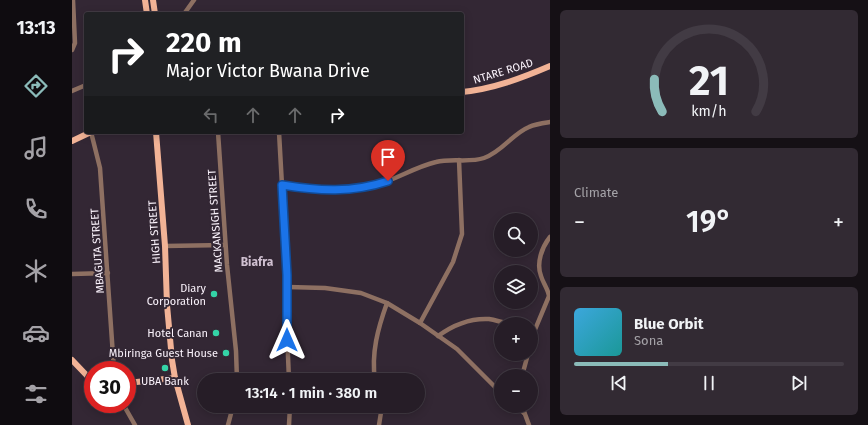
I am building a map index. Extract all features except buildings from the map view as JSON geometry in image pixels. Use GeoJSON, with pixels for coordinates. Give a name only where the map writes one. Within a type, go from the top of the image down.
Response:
{"type":"FeatureCollection","features":[{"type":"Feature","properties":{"kind":"main road"},"geometry":{"type":"LineString","coordinates":[[145,0],[147,12]]}},
{"type":"Feature","properties":{"kind":"main road"},"geometry":{"type":"LineString","coordinates":[[153,0],[155,12]]}},
{"type":"Feature","properties":{"kind":"main road","name":"NTARE ROAD"},"geometry":{"type":"LineString","coordinates":[[464,92],[479,90],[523,77],[550,66]]}},
{"type":"Feature","properties":{"kind":"main road"},"geometry":{"type":"LineString","coordinates":[[72,141],[87,134]]}},
{"type":"Feature","properties":{"kind":"main road","name":"HIGH STREET"},"geometry":{"type":"LineString","coordinates":[[156,134],[165,246],[166,305],[172,360],[175,378],[188,425]]}},
{"type":"Feature","properties":{"kind":"main road"},"geometry":{"type":"LineString","coordinates":[[72,360],[84,373]]}},
{"type":"Feature","properties":{"kind":"main road"},"geometry":{"type":"LineString","coordinates":[[136,381],[175,378]]}},
{"type":"Feature","properties":{"kind":"street"},"geometry":{"type":"LineString","coordinates":[[72,50],[75,43],[73,0]]}},
{"type":"Feature","properties":{"kind":"street"},"geometry":{"type":"LineString","coordinates":[[185,12],[194,0]]}},
{"type":"Feature","properties":{"kind":"street"},"geometry":{"type":"LineString","coordinates":[[72,91],[84,86]]}},
{"type":"Feature","properties":{"kind":"street"},"geometry":{"type":"LineString","coordinates":[[282,185],[327,191],[349,190],[376,185],[401,177],[437,161],[483,159],[494,154],[529,127],[550,122]]}},
{"type":"Feature","properties":{"kind":"street","name":"MBAGUTA STREET"},"geometry":{"type":"LineString","coordinates":[[92,134],[100,168],[113,361]]}},
{"type":"Feature","properties":{"kind":"street","name":"MACKANSIGH STREET"},"geometry":{"type":"LineString","coordinates":[[218,134],[225,245],[236,351],[237,373]]}},
{"type":"Feature","properties":{"kind":"street"},"geometry":{"type":"LineString","coordinates":[[279,134],[288,287],[287,332],[289,373]]}},
{"type":"Feature","properties":{"kind":"street"},"geometry":{"type":"LineString","coordinates":[[420,323],[453,262],[462,234],[459,160]]}},
{"type":"Feature","properties":{"kind":"street"},"geometry":{"type":"LineString","coordinates":[[538,319],[549,296],[540,274],[540,266],[544,244],[550,237]]}},
{"type":"Feature","properties":{"kind":"street"},"geometry":{"type":"LineString","coordinates":[[165,246],[225,245]]}},
{"type":"Feature","properties":{"kind":"street"},"geometry":{"type":"LineString","coordinates":[[72,274],[108,273]]}},
{"type":"Feature","properties":{"kind":"street"},"geometry":{"type":"LineString","coordinates":[[288,287],[325,288],[361,293],[387,303],[420,323],[457,349],[494,386]]}},
{"type":"Feature","properties":{"kind":"street"},"geometry":{"type":"LineString","coordinates":[[375,373],[378,329],[387,303]]}},
{"type":"Feature","properties":{"kind":"street"},"geometry":{"type":"LineString","coordinates":[[438,336],[456,324],[474,320],[494,320]]}},
{"type":"Feature","properties":{"kind":"street"},"geometry":{"type":"LineString","coordinates":[[128,413],[135,425]]}},
{"type":"Feature","properties":{"kind":"street"},"geometry":{"type":"LineString","coordinates":[[228,425],[231,413]]}},
{"type":"Feature","properties":{"kind":"street"},"geometry":{"type":"LineString","coordinates":[[289,425],[290,413]]}},
{"type":"Feature","properties":{"kind":"street"},"geometry":{"type":"LineString","coordinates":[[379,425],[381,413]]}},
{"type":"Feature","properties":{"kind":"street"},"geometry":{"type":"LineString","coordinates":[[524,413],[529,425]]}},
{"type":"Feature","properties":{"kind":"place","name":"Diary Corporation"},"geometry":{"type":"Point","coordinates":[214,294]}},
{"type":"Feature","properties":{"kind":"place","name":"Hotel Canan"},"geometry":{"type":"Point","coordinates":[216,333]}},
{"type":"Feature","properties":{"kind":"place","name":"Mbiringa Guest House"},"geometry":{"type":"Point","coordinates":[226,353]}},
{"type":"Feature","properties":{"kind":"place","name":"UBA Bank"},"geometry":{"type":"Point","coordinates":[165,368]}},
{"type":"Feature","properties":{"kind":"district","name":"Biafra"},"geometry":{"type":"Point","coordinates":[257,262]}},
{"type":"Feature","properties":{"kind":"route"},"geometry":{"type":"LineString","coordinates":[[287,340],[288,298],[282,185],[327,191],[349,190],[388,181]]}}]}
